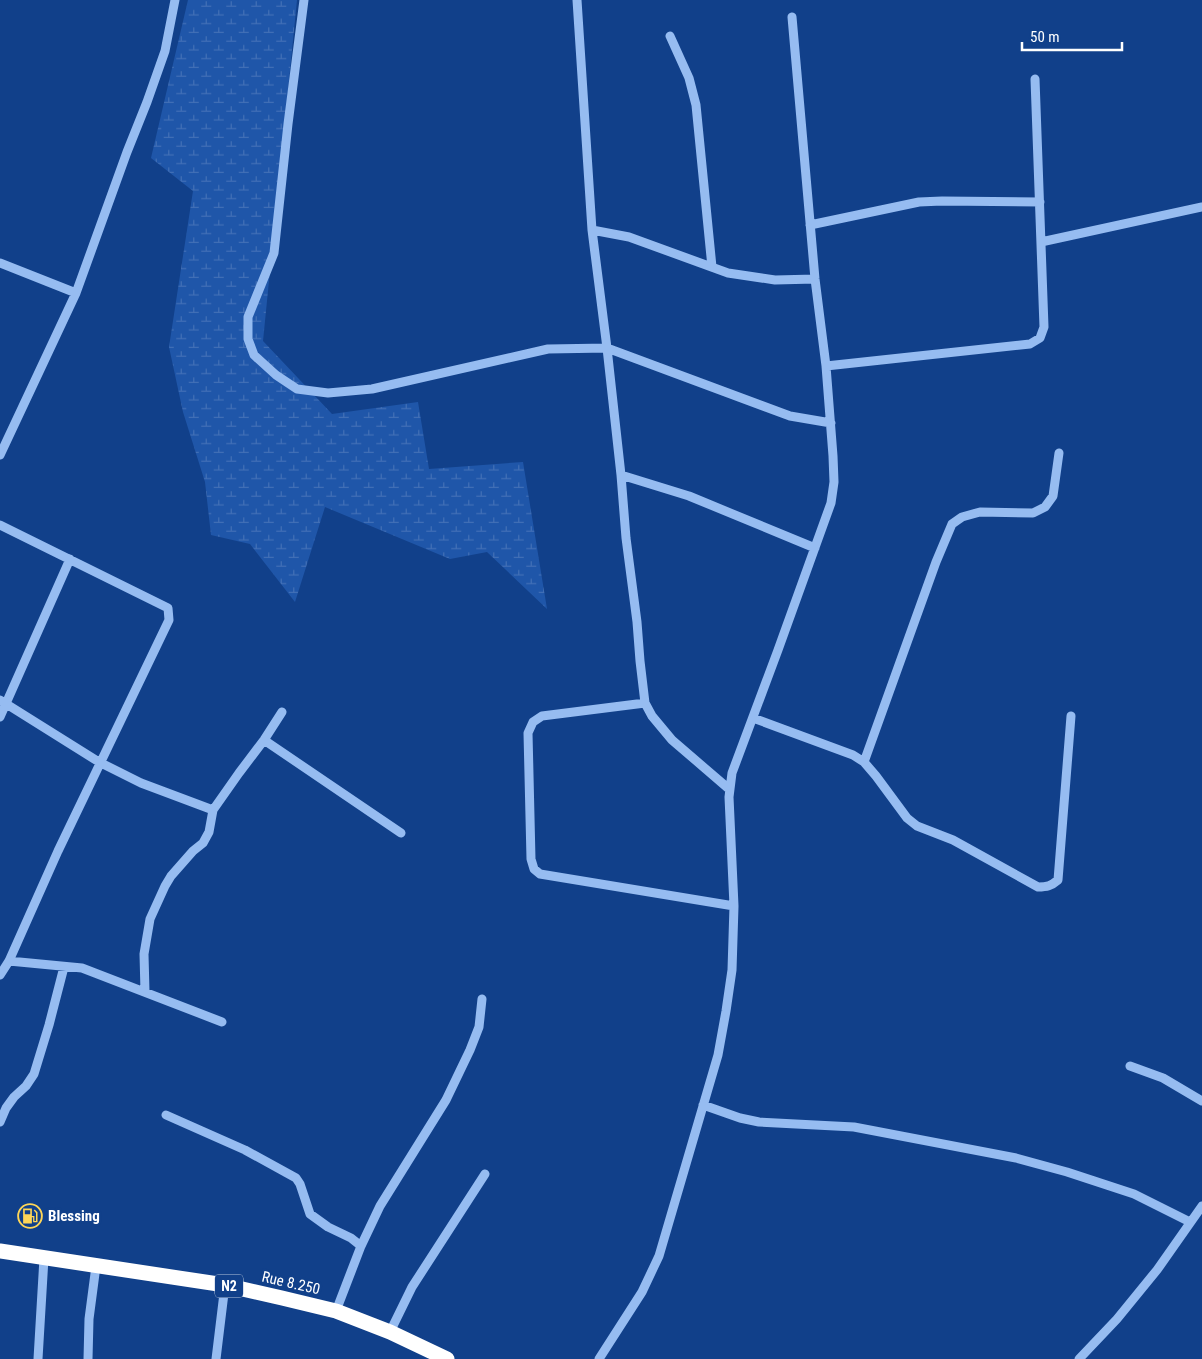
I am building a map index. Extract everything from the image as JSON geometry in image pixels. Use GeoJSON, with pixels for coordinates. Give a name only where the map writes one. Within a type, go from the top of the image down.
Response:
{"type":"FeatureCollection","features":[{"type":"Feature","properties":{"kind":"highway","name":"Rue 8.250"},"geometry":{"type":"LineString","coordinates":[[0,1251],[225,1285],[336,1312],[390,1332],[440,1357]]}},
{"type":"Feature","properties":{"kind":"street"},"geometry":{"type":"LineString","coordinates":[[0,455],[76,293],[127,152],[148,102],[165,51],[175,0]]}},
{"type":"Feature","properties":{"kind":"street"},"geometry":{"type":"LineString","coordinates":[[304,0],[274,253],[248,317],[248,339],[254,355],[276,375],[296,389],[328,392],[372,389],[548,349],[607,348],[790,416],[830,423]]}},
{"type":"Feature","properties":{"kind":"street"},"geometry":{"type":"LineString","coordinates":[[577,0],[592,230],[607,348],[645,703],[652,716],[672,740],[729,789]]}},
{"type":"Feature","properties":{"kind":"street"},"geometry":{"type":"LineString","coordinates":[[598,1359],[642,1292],[659,1256],[718,1055],[732,970],[734,906],[729,789],[732,773],[831,503],[834,482],[826,366],[815,279],[792,18]]}},
{"type":"Feature","properties":{"kind":"street"},"geometry":{"type":"LineString","coordinates":[[670,36],[689,78],[696,105],[712,267]]}},
{"type":"Feature","properties":{"kind":"street"},"geometry":{"type":"LineString","coordinates":[[826,366],[1030,344],[1040,338],[1044,327],[1035,80]]}},
{"type":"Feature","properties":{"kind":"street"},"geometry":{"type":"LineString","coordinates":[[810,225],[919,202],[1040,202]]}},
{"type":"Feature","properties":{"kind":"street"},"geometry":{"type":"LineString","coordinates":[[1041,242],[1202,207]]}},
{"type":"Feature","properties":{"kind":"street"},"geometry":{"type":"LineString","coordinates":[[592,230],[628,237],[728,273],[775,280],[815,279]]}},
{"type":"Feature","properties":{"kind":"street"},"geometry":{"type":"LineString","coordinates":[[0,263],[76,293]]}},
{"type":"Feature","properties":{"kind":"street"},"geometry":{"type":"LineString","coordinates":[[864,762],[936,562],[952,524],[962,517],[980,512],[1033,513],[1045,507],[1053,496],[1059,453]]}},
{"type":"Feature","properties":{"kind":"street"},"geometry":{"type":"LineString","coordinates":[[621,474],[689,496],[815,548]]}},
{"type":"Feature","properties":{"kind":"street"},"geometry":{"type":"LineString","coordinates":[[0,525],[168,608],[169,613],[168,620],[58,851],[9,961],[0,974]]}},
{"type":"Feature","properties":{"kind":"street"},"geometry":{"type":"LineString","coordinates":[[0,717],[3,702],[70,558]]}},
{"type":"Feature","properties":{"kind":"street"},"geometry":{"type":"LineString","coordinates":[[3,702],[100,762],[141,782],[214,810]]}},
{"type":"Feature","properties":{"kind":"street"},"geometry":{"type":"LineString","coordinates":[[645,703],[542,716],[533,722],[528,733],[531,859],[534,869],[540,874],[734,906]]}},
{"type":"Feature","properties":{"kind":"street"},"geometry":{"type":"LineString","coordinates":[[145,992],[144,954],[150,919],[171,876],[203,842],[209,832],[214,810],[282,712]]}},
{"type":"Feature","properties":{"kind":"street"},"geometry":{"type":"LineString","coordinates":[[752,718],[853,755],[864,762],[907,818],[917,826],[953,840],[1038,887],[1046,887],[1053,885],[1058,880],[1071,716]]}},
{"type":"Feature","properties":{"kind":"street"},"geometry":{"type":"LineString","coordinates":[[264,740],[401,833]]}},
{"type":"Feature","properties":{"kind":"street"},"geometry":{"type":"LineString","coordinates":[[9,961],[82,968],[222,1022]]}},
{"type":"Feature","properties":{"kind":"street"},"geometry":{"type":"LineString","coordinates":[[0,1122],[10,1103],[34,1074],[64,967]]}},
{"type":"Feature","properties":{"kind":"street"},"geometry":{"type":"LineString","coordinates":[[336,1312],[380,1206],[446,1100],[470,1050],[479,1027],[482,999]]}},
{"type":"Feature","properties":{"kind":"street"},"geometry":{"type":"LineString","coordinates":[[1130,1066],[1163,1078],[1202,1101]]}},
{"type":"Feature","properties":{"kind":"street"},"geometry":{"type":"LineString","coordinates":[[703,1105],[740,1118],[759,1122],[854,1127],[1016,1158],[1134,1194],[1190,1222]]}},
{"type":"Feature","properties":{"kind":"street"},"geometry":{"type":"LineString","coordinates":[[166,1115],[245,1150],[296,1178],[300,1184],[310,1214],[328,1227],[351,1238],[362,1246]]}},
{"type":"Feature","properties":{"kind":"street"},"geometry":{"type":"LineString","coordinates":[[390,1332],[412,1287],[486,1174]]}},
{"type":"Feature","properties":{"kind":"street"},"geometry":{"type":"LineString","coordinates":[[1079,1359],[1117,1319],[1157,1270],[1202,1206]]}},
{"type":"Feature","properties":{"kind":"street"},"geometry":{"type":"LineString","coordinates":[[38,1359],[44,1258]]}},
{"type":"Feature","properties":{"kind":"street"},"geometry":{"type":"LineString","coordinates":[[88,1359],[89,1319],[96,1266]]}},
{"type":"Feature","properties":{"kind":"street"},"geometry":{"type":"LineString","coordinates":[[216,1359],[225,1285]]}},
{"type":"Feature","properties":{"kind":"green space"},"geometry":{"type":"Polygon","coordinates":[[[188,0],[297,0],[263,341],[332,414],[418,402],[429,469],[523,462],[547,609],[487,552],[450,559],[325,507],[295,602],[250,544],[211,535],[205,482],[183,412],[169,347],[193,191],[151,158],[188,0]]]}},
{"type":"Feature","properties":{"kind":"place","name":"Blessing"},"geometry":{"type":"Point","coordinates":[30,1216]}}]}
